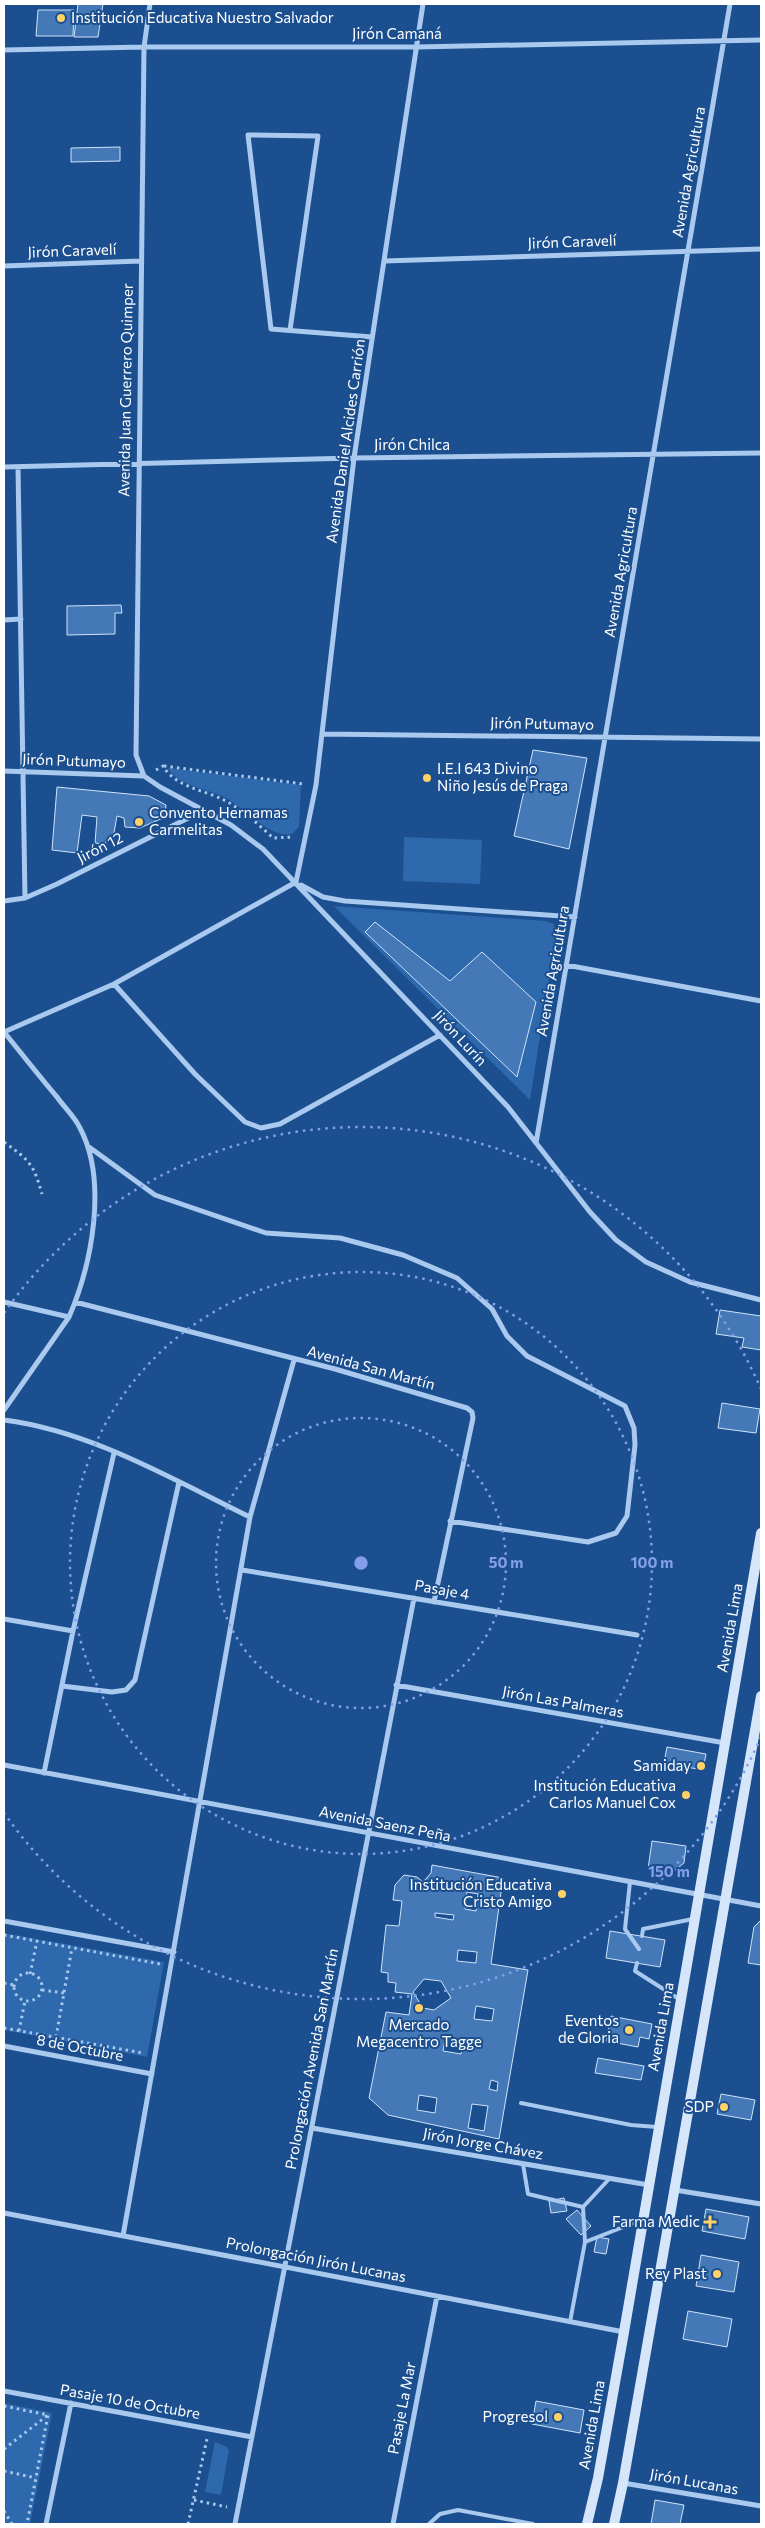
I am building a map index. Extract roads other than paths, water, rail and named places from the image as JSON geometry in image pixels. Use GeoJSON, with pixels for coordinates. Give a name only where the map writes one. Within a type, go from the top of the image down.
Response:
{"type":"FeatureCollection","features":[{"type":"Feature","properties":{"kind":"main road","name":"Avenida Lima"},"geometry":{"type":"LineString","coordinates":[[587,2524],[598,2478],[624,2332],[761,1533]]}},
{"type":"Feature","properties":{"kind":"main road"},"geometry":{"type":"LineString","coordinates":[[614,2524],[623,2483],[761,1696]]}},
{"type":"Feature","properties":{"kind":"street","name":"Avenida Juan Guerrero Quimper"},"geometry":{"type":"LineString","coordinates":[[144,776],[136,755],[138,465],[144,47],[150,4]]}},
{"type":"Feature","properties":{"kind":"street","name":"Avenida Daniel Alcides Carrión"},"geometry":{"type":"LineString","coordinates":[[296,882],[316,786],[324,734],[354,458],[424,4]]}},
{"type":"Feature","properties":{"kind":"street","name":"Avenida Agricultura"},"geometry":{"type":"LineString","coordinates":[[536,1143],[730,4]]}},
{"type":"Feature","properties":{"kind":"street","name":"Jirón Camaná"},"geometry":{"type":"LineString","coordinates":[[4,50],[144,47],[417,47],[761,40]]}},
{"type":"Feature","properties":{"kind":"street"},"geometry":{"type":"LineString","coordinates":[[290,330],[318,136],[248,135],[271,329],[372,337]]}},
{"type":"Feature","properties":{"kind":"street","name":"Jirón Caravelí"},"geometry":{"type":"LineString","coordinates":[[384,261],[761,249]]}},
{"type":"Feature","properties":{"kind":"street","name":"Jirón Caravelí"},"geometry":{"type":"LineString","coordinates":[[4,266],[140,262]]}},
{"type":"Feature","properties":{"kind":"street","name":"Jirón Chilca"},"geometry":{"type":"LineString","coordinates":[[4,467],[354,458],[654,456],[761,453]]}},
{"type":"Feature","properties":{"kind":"street"},"geometry":{"type":"LineString","coordinates":[[18,467],[25,898]]}},
{"type":"Feature","properties":{"kind":"street"},"geometry":{"type":"LineString","coordinates":[[4,620],[21,619]]}},
{"type":"Feature","properties":{"kind":"street","name":"Jirón Putumayo"},"geometry":{"type":"LineString","coordinates":[[324,734],[761,739]]}},
{"type":"Feature","properties":{"kind":"street","name":"Jirón Putumayo"},"geometry":{"type":"LineString","coordinates":[[4,771],[144,776]]}},
{"type":"Feature","properties":{"kind":"street","name":"Jirón Lurín"},"geometry":{"type":"LineString","coordinates":[[144,776],[160,787],[232,825],[263,850],[296,882],[508,1107],[590,1212],[616,1240],[646,1262],[690,1282],[761,1300]]}},
{"type":"Feature","properties":{"kind":"street","name":"Jirón 12"},"geometry":{"type":"LineString","coordinates":[[4,901],[25,898],[204,810]]}},
{"type":"Feature","properties":{"kind":"street"},"geometry":{"type":"LineString","coordinates":[[4,1410],[69,1316],[75,1302],[84,1278],[91,1248],[94,1190],[89,1148],[80,1126],[4,1032],[114,984],[296,882],[324,897],[345,901],[575,917]]}},
{"type":"Feature","properties":{"kind":"street"},"geometry":{"type":"LineString","coordinates":[[566,966],[761,1001]]}},
{"type":"Feature","properties":{"kind":"street"},"geometry":{"type":"LineString","coordinates":[[114,984],[195,1074],[245,1122],[262,1128],[280,1124],[440,1035]]}},
{"type":"Feature","properties":{"kind":"street"},"geometry":{"type":"LineString","coordinates":[[89,1148],[155,1195],[266,1233],[340,1238],[403,1255],[457,1278],[492,1309],[507,1336],[527,1356],[625,1406],[634,1428],[635,1446],[627,1516],[616,1533],[588,1542],[450,1521]]}},
{"type":"Feature","properties":{"kind":"street"},"geometry":{"type":"LineString","coordinates":[[4,1302],[69,1316]]}},
{"type":"Feature","properties":{"kind":"street","name":"Avenida San Martín"},"geometry":{"type":"LineString","coordinates":[[75,1302],[408,1389],[467,1408],[472,1412],[473,1418],[434,1602]]}},
{"type":"Feature","properties":{"kind":"street"},"geometry":{"type":"LineString","coordinates":[[123,2236],[250,1518],[294,1360]]}},
{"type":"Feature","properties":{"kind":"street"},"geometry":{"type":"LineString","coordinates":[[4,1420],[35,1424],[73,1435],[179,1482],[250,1518]]}},
{"type":"Feature","properties":{"kind":"street"},"geometry":{"type":"LineString","coordinates":[[44,1773],[73,1631],[114,1453]]}},
{"type":"Feature","properties":{"kind":"street"},"geometry":{"type":"LineString","coordinates":[[62,1686],[112,1692],[126,1690],[135,1680],[179,1482]]}},
{"type":"Feature","properties":{"kind":"street","name":"Pasaje 4"},"geometry":{"type":"LineString","coordinates":[[242,1570],[637,1636]]}},
{"type":"Feature","properties":{"kind":"street","name":"Prolongación Avenida San Martín"},"geometry":{"type":"LineString","coordinates":[[235,2524],[414,1598]]}},
{"type":"Feature","properties":{"kind":"street"},"geometry":{"type":"LineString","coordinates":[[4,1619],[73,1631]]}},
{"type":"Feature","properties":{"kind":"street","name":"Jirón Las Palmeras"},"geometry":{"type":"LineString","coordinates":[[396,1685],[726,1743]]}},
{"type":"Feature","properties":{"kind":"street","name":"Avenida Saenz Peña"},"geometry":{"type":"LineString","coordinates":[[4,1765],[761,1906]]}},
{"type":"Feature","properties":{"kind":"street"},"geometry":{"type":"LineString","coordinates":[[4,1921],[174,1952]]}},
{"type":"Feature","properties":{"kind":"street","name":"8 de Octubre"},"geometry":{"type":"LineString","coordinates":[[4,2046],[152,2074]]}},
{"type":"Feature","properties":{"kind":"street","name":"Jirón Jorge Chávez"},"geometry":{"type":"LineString","coordinates":[[312,2128],[649,2185]]}},
{"type":"Feature","properties":{"kind":"street"},"geometry":{"type":"LineString","coordinates":[[675,2190],[761,2204]]}},
{"type":"Feature","properties":{"kind":"street","name":"Prolongación Jirón Lucanas"},"geometry":{"type":"LineString","coordinates":[[4,2213],[624,2332]]}},
{"type":"Feature","properties":{"kind":"street","name":"Pasaje La Mar"},"geometry":{"type":"LineString","coordinates":[[392,2524],[437,2296]]}},
{"type":"Feature","properties":{"kind":"street","name":"Pasaje 10 de Octubre"},"geometry":{"type":"LineString","coordinates":[[4,2391],[252,2437]]}},
{"type":"Feature","properties":{"kind":"street"},"geometry":{"type":"LineString","coordinates":[[46,2524],[70,2404]]}},
{"type":"Feature","properties":{"kind":"street","name":"Jirón Lucanas"},"geometry":{"type":"LineString","coordinates":[[623,2483],[761,2506]]}},
{"type":"Feature","properties":{"kind":"lane"},"geometry":{"type":"LineString","coordinates":[[630,1882],[625,1929],[639,1949]]}},
{"type":"Feature","properties":{"kind":"lane"},"geometry":{"type":"LineString","coordinates":[[642,1936],[643,1929],[695,1918]]}},
{"type":"Feature","properties":{"kind":"lane"},"geometry":{"type":"LineString","coordinates":[[637,1963],[635,1971],[681,2000]]}},
{"type":"Feature","properties":{"kind":"lane"},"geometry":{"type":"LineString","coordinates":[[521,2103],[632,2125],[659,2127]]}},
{"type":"Feature","properties":{"kind":"lane"},"geometry":{"type":"LineString","coordinates":[[523,2164],[528,2194],[583,2207]]}},
{"type":"Feature","properties":{"kind":"lane"},"geometry":{"type":"LineString","coordinates":[[570,2322],[585,2242],[583,2207],[610,2178]]}},
{"type":"Feature","properties":{"kind":"lane"},"geometry":{"type":"LineString","coordinates":[[585,2242],[643,2219]]}},
{"type":"Feature","properties":{"kind":"lane"},"geometry":{"type":"LineString","coordinates":[[429,2524],[440,2514],[458,2510],[533,2524]]}},
{"type":"Feature","properties":{"kind":"place","name":"Institución Educativa Nuestro Salvador"},"geometry":{"type":"Point","coordinates":[61,18]}},
{"type":"Feature","properties":{"kind":"place","name":"I.E.I 643 Divino Niño Jesús de Praga"},"geometry":{"type":"Point","coordinates":[427,778]}},
{"type":"Feature","properties":{"kind":"place","name":"Convento Hernamas Carmelitas"},"geometry":{"type":"Point","coordinates":[139,822]}},
{"type":"Feature","properties":{"kind":"place","name":"Samiday"},"geometry":{"type":"Point","coordinates":[701,1766]}},
{"type":"Feature","properties":{"kind":"place","name":"Institución Educativa Carlos Manuel Cox"},"geometry":{"type":"Point","coordinates":[686,1795]}},
{"type":"Feature","properties":{"kind":"place","name":"Institución Educativa Cristo Amigo"},"geometry":{"type":"Point","coordinates":[562,1894]}},
{"type":"Feature","properties":{"kind":"place","name":"Mercado Megacentro Tagge"},"geometry":{"type":"Point","coordinates":[419,2008]}},
{"type":"Feature","properties":{"kind":"place","name":"Eventos de Gloria"},"geometry":{"type":"Point","coordinates":[629,2030]}},
{"type":"Feature","properties":{"kind":"place","name":"SDP"},"geometry":{"type":"Point","coordinates":[724,2107]}},
{"type":"Feature","properties":{"kind":"place","name":"Farma Medic"},"geometry":{"type":"Point","coordinates":[710,2222]}},
{"type":"Feature","properties":{"kind":"place","name":"Rey Plast"},"geometry":{"type":"Point","coordinates":[717,2274]}},
{"type":"Feature","properties":{"kind":"place","name":"Progresol"},"geometry":{"type":"Point","coordinates":[558,2417]}}]}
